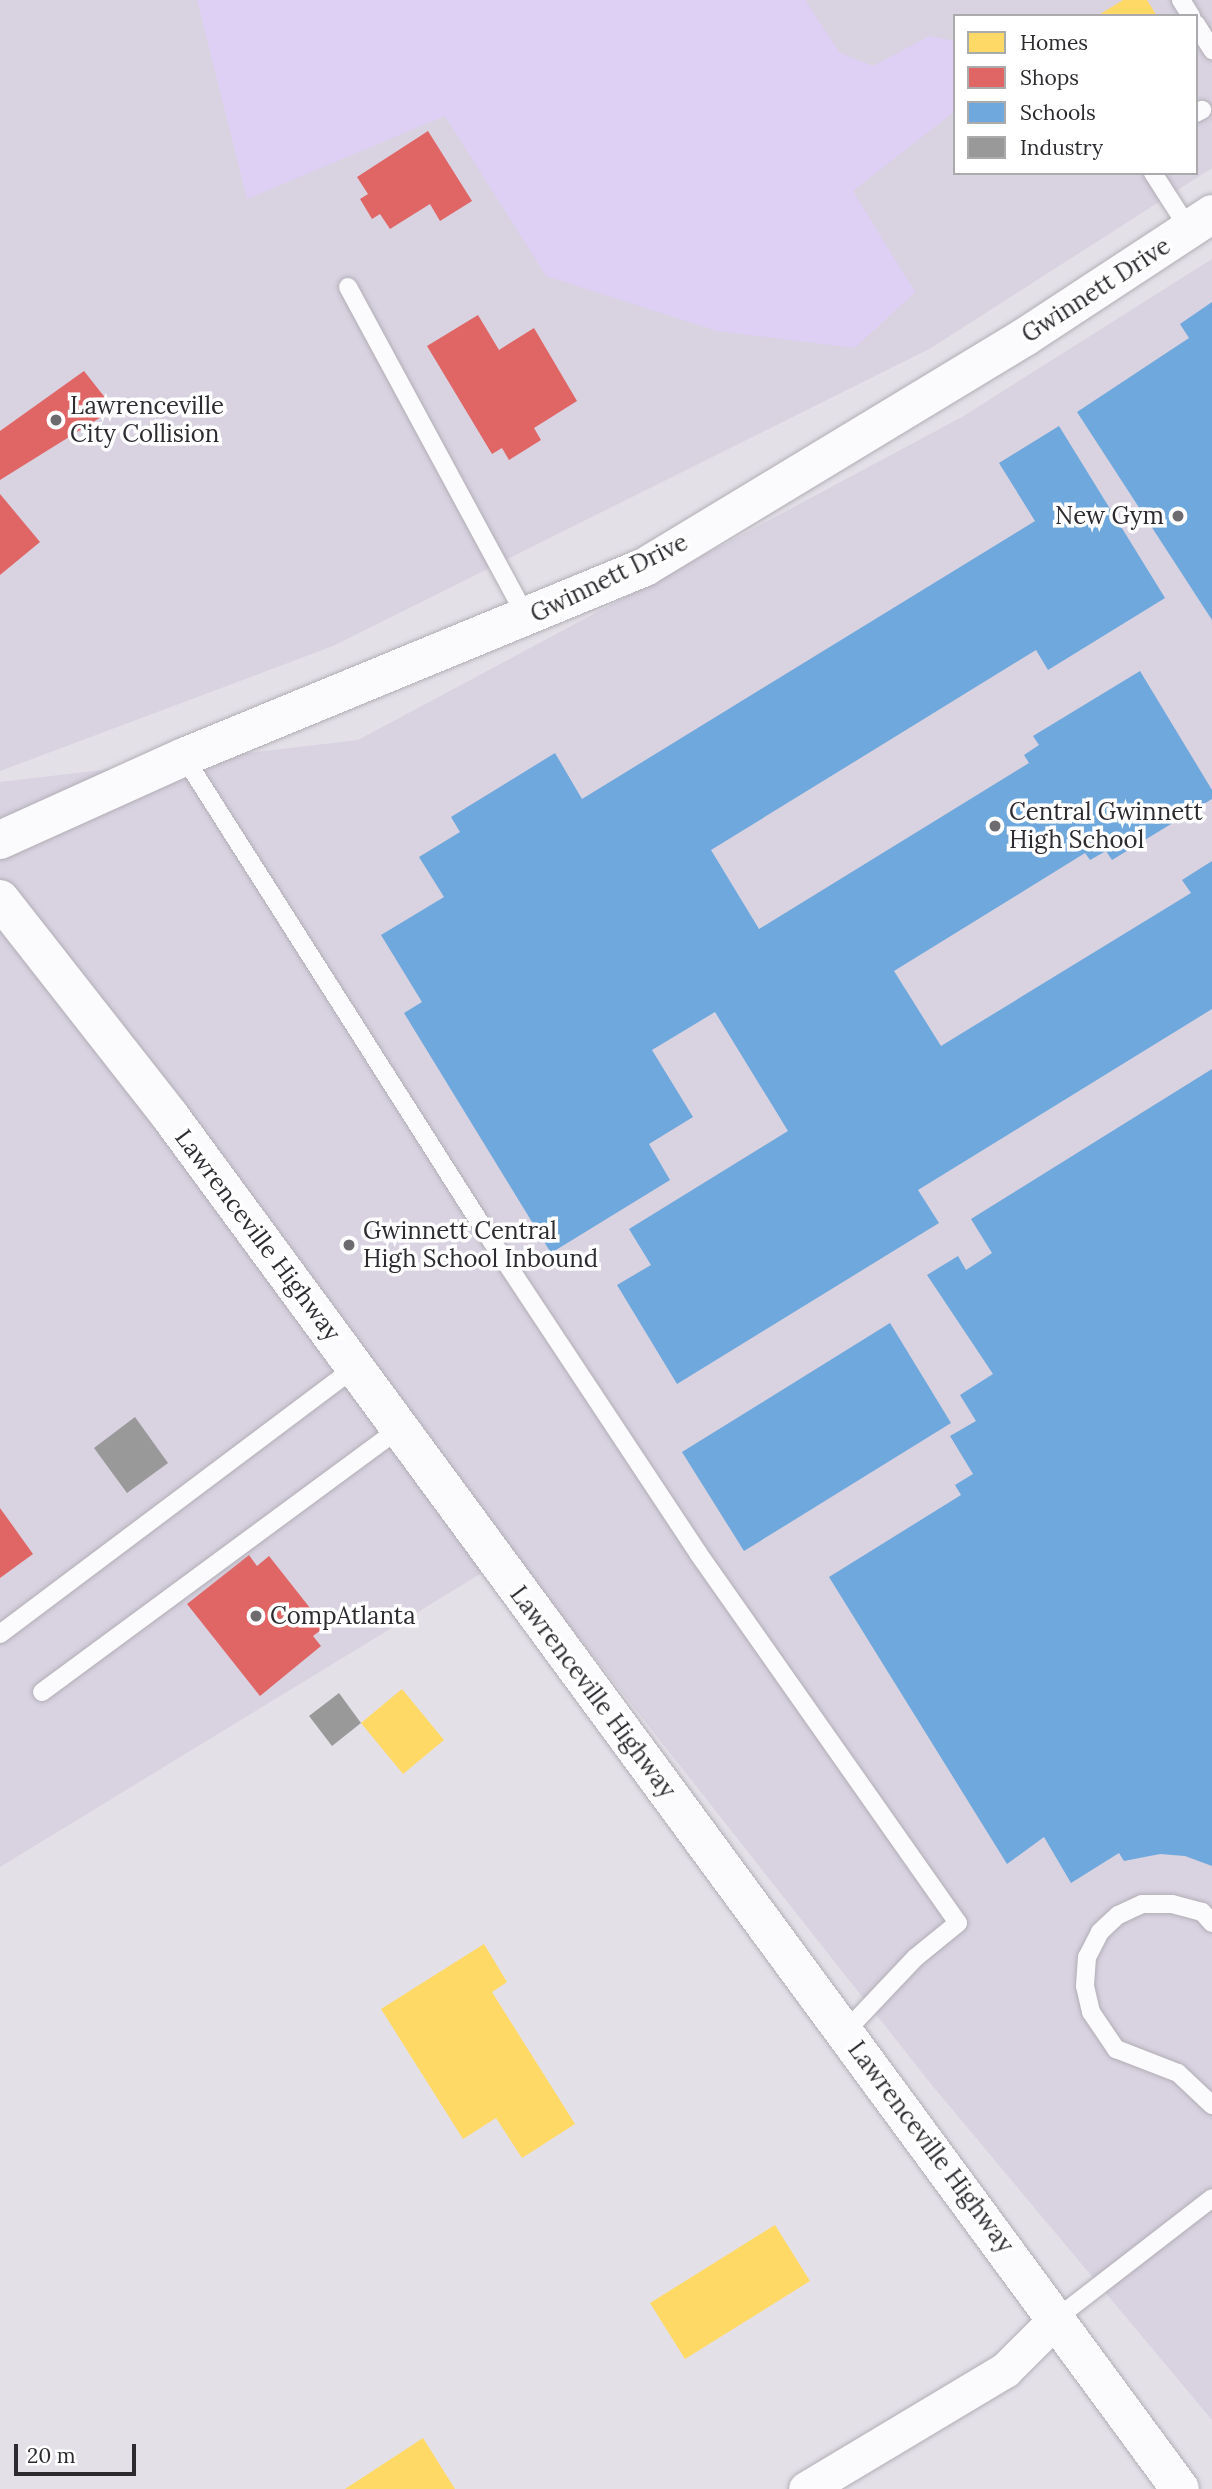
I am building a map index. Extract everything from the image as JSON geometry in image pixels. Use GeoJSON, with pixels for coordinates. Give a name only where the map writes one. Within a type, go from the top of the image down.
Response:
{"type":"FeatureCollection","features":[{"type":"Feature","properties":{"kind":"main road","name":"Gwinnett Drive"},"geometry":{"type":"LineString","coordinates":[[0,840],[184,757],[527,618],[657,560],[1025,337],[1200,221]]}},
{"type":"Feature","properties":{"kind":"main road","name":"Lawrenceville Highway"},"geometry":{"type":"LineString","coordinates":[[0,899],[170,1116],[1057,2318],[1180,2489]]}},
{"type":"Feature","properties":{"kind":"street"},"geometry":{"type":"LineString","coordinates":[[806,2489],[1006,2370],[1057,2318]]}},
{"type":"Feature","properties":{"kind":"lane"},"geometry":{"type":"LineString","coordinates":[[1198,27],[1212,50]]}},
{"type":"Feature","properties":{"kind":"lane"},"geometry":{"type":"LineString","coordinates":[[1155,175],[1200,221]]}},
{"type":"Feature","properties":{"kind":"lane"},"geometry":{"type":"LineString","coordinates":[[348,287],[527,618]]}},
{"type":"Feature","properties":{"kind":"lane"},"geometry":{"type":"LineString","coordinates":[[184,757],[491,1240],[698,1553],[958,1923],[915,1958],[845,2032]]}},
{"type":"Feature","properties":{"kind":"lane"},"geometry":{"type":"LineString","coordinates":[[0,1634],[356,1367]]}},
{"type":"Feature","properties":{"kind":"lane"},"geometry":{"type":"LineString","coordinates":[[41,1692],[400,1427]]}},
{"type":"Feature","properties":{"kind":"lane"},"geometry":{"type":"LineString","coordinates":[[1212,1923],[1202,1912],[1172,1904],[1142,1904],[1118,1914],[1100,1932],[1087,1957],[1085,1986],[1091,2012],[1116,2049],[1178,2073],[1212,2105]]}},
{"type":"Feature","properties":{"kind":"lane"},"geometry":{"type":"LineString","coordinates":[[1057,2318],[1212,2198]]}},
{"type":"Feature","properties":{"kind":"shaded area"},"geometry":{"type":"Polygon","coordinates":[[[0,0],[1212,0],[1212,168],[931,348],[333,646],[0,771],[0,0]]]}},
{"type":"Feature","properties":{"kind":"shaded area"},"geometry":{"type":"Polygon","coordinates":[[[197,0],[805,0],[840,53],[873,66],[929,36],[953,41],[953,113],[853,191],[915,292],[855,348],[717,331],[546,276],[445,116],[247,199],[197,0]]]}},
{"type":"Feature","properties":{"kind":"shaded area"},"geometry":{"type":"Polygon","coordinates":[[[1212,259],[1212,2420],[931,2084],[513,1554],[0,1867],[0,782],[358,740],[962,417],[1212,259]]]}},
{"type":"Feature","properties":{"kind":"building: Homes"},"geometry":{"type":"Polygon","coordinates":[[[1123,0],[1147,0],[1156,14],[1100,14],[1123,0]]]}},
{"type":"Feature","properties":{"kind":"building: Homes"},"geometry":{"type":"Polygon","coordinates":[[[402,1689],[444,1740],[403,1774],[361,1723],[402,1689]]]}},
{"type":"Feature","properties":{"kind":"building: Homes"},"geometry":{"type":"Polygon","coordinates":[[[484,1944],[507,1982],[492,1992],[575,2124],[522,2158],[496,2118],[463,2139],[381,2009],[484,1944]]]}},
{"type":"Feature","properties":{"kind":"building: Homes"},"geometry":{"type":"Polygon","coordinates":[[[775,2225],[810,2281],[685,2359],[650,2303],[775,2225]]]}},
{"type":"Feature","properties":{"kind":"building: Homes"},"geometry":{"type":"Polygon","coordinates":[[[423,2438],[455,2489],[345,2489],[423,2438]]]}},
{"type":"Feature","properties":{"kind":"building: Shops"},"geometry":{"type":"Polygon","coordinates":[[[428,131],[472,201],[440,221],[430,204],[390,229],[380,214],[372,219],[360,199],[368,194],[357,177],[428,131]]]}},
{"type":"Feature","properties":{"kind":"building: Shops"},"geometry":{"type":"Polygon","coordinates":[[[478,315],[499,350],[534,328],[577,401],[534,428],[541,440],[509,460],[502,448],[492,454],[427,346],[478,315]]]}},
{"type":"Feature","properties":{"kind":"building: Shops","name":"Lawrenceville City Collision"},"geometry":{"type":"Polygon","coordinates":[[[84,371],[114,409],[0,480],[0,431],[84,371]]]}},
{"type":"Feature","properties":{"kind":"building: Shops"},"geometry":{"type":"Polygon","coordinates":[[[0,494],[40,542],[0,575],[0,494]]]}},
{"type":"Feature","properties":{"kind":"building: Shops"},"geometry":{"type":"Polygon","coordinates":[[[0,1508],[33,1554],[0,1578],[0,1508]]]}},
{"type":"Feature","properties":{"kind":"building: Shops","name":"CompAtlanta"},"geometry":{"type":"Polygon","coordinates":[[[249,1555],[257,1566],[269,1556],[325,1627],[313,1636],[321,1646],[260,1696],[187,1604],[249,1555]]]}},
{"type":"Feature","properties":{"kind":"building: Schools","name":"New Gym"},"geometry":{"type":"Polygon","coordinates":[[[1212,302],[1212,620],[1077,412],[1189,338],[1180,324],[1212,302]]]}},
{"type":"Feature","properties":{"kind":"building: Schools"},"geometry":{"type":"Polygon","coordinates":[[[1059,426],[1165,598],[1048,670],[1036,650],[711,850],[759,929],[1029,763],[1024,755],[1039,745],[1033,736],[1140,671],[1212,790],[1212,799],[1112,860],[1106,851],[1090,860],[1085,853],[894,971],[941,1046],[1191,893],[1182,880],[1212,861],[1212,1009],[918,1190],[939,1223],[677,1384],[617,1285],[651,1265],[629,1229],[788,1131],[715,1012],[652,1050],[693,1117],[649,1144],[670,1180],[551,1253],[404,1013],[422,1002],[381,935],[444,897],[419,857],[460,832],[451,817],[555,753],[582,799],[1035,521],[999,463],[1059,426]]]}},
{"type":"Feature","properties":{"kind":"building: Schools"},"geometry":{"type":"Polygon","coordinates":[[[1212,1069],[1212,1866],[1185,1856],[1160,1854],[1124,1861],[1119,1853],[1071,1883],[1044,1837],[1007,1864],[829,1577],[961,1495],[955,1485],[973,1474],[950,1436],[976,1421],[960,1395],[993,1374],[927,1275],[958,1256],[966,1270],[992,1253],[971,1219],[1212,1069]]]}},
{"type":"Feature","properties":{"kind":"building: Schools"},"geometry":{"type":"Polygon","coordinates":[[[890,1323],[951,1423],[744,1551],[682,1452],[890,1323]]]}},
{"type":"Feature","properties":{"kind":"building: Industry"},"geometry":{"type":"Polygon","coordinates":[[[135,1417],[168,1463],[127,1493],[94,1448],[135,1417]]]}},
{"type":"Feature","properties":{"kind":"building: Industry"},"geometry":{"type":"Polygon","coordinates":[[[339,1693],[361,1723],[332,1746],[309,1716],[339,1693]]]}},
{"type":"Feature","properties":{"kind":"place","name":"Lawrenceville City Collision"},"geometry":{"type":"Point","coordinates":[56,420]}},
{"type":"Feature","properties":{"kind":"place","name":"New Gym"},"geometry":{"type":"Point","coordinates":[1178,516]}},
{"type":"Feature","properties":{"kind":"place","name":"Central Gwinnett High School"},"geometry":{"type":"Point","coordinates":[995,826]}},
{"type":"Feature","properties":{"kind":"place","name":"Gwinnett Central High School Inbound"},"geometry":{"type":"Point","coordinates":[349,1245]}},
{"type":"Feature","properties":{"kind":"place","name":"CompAtlanta"},"geometry":{"type":"Point","coordinates":[256,1616]}}]}
